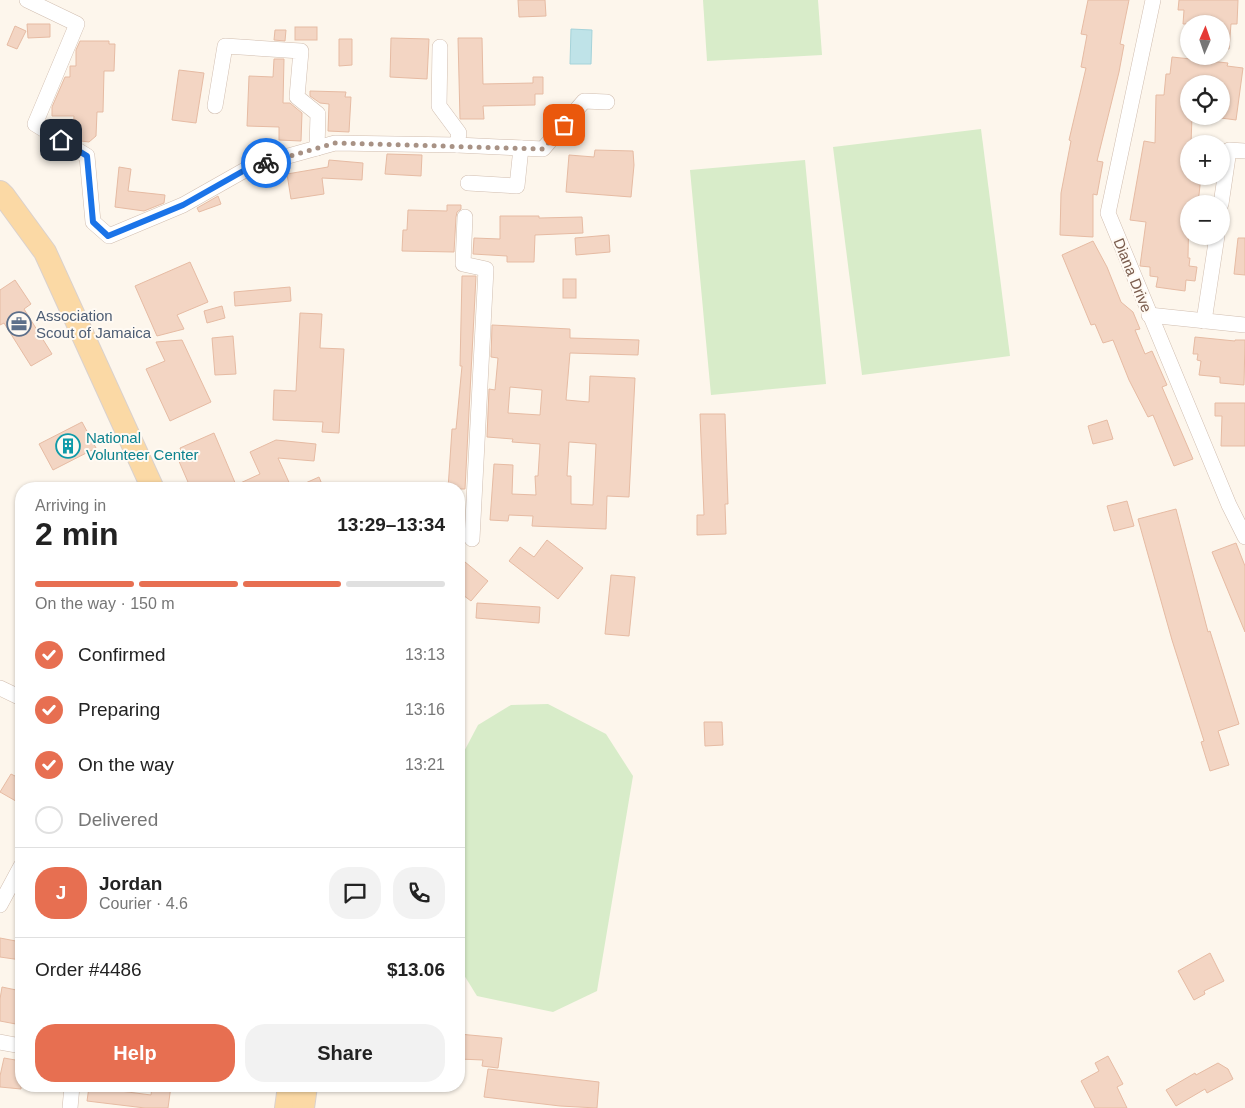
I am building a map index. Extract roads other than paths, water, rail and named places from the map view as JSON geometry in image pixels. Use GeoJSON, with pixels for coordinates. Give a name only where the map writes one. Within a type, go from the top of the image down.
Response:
{"type":"FeatureCollection","features":[{"type":"Feature","properties":{"kind":"main road"},"geometry":{"type":"LineString","coordinates":[[0,192],[45,252],[150,482]]}},
{"type":"Feature","properties":{"kind":"main road"},"geometry":{"type":"LineString","coordinates":[[286,1108],[288,1092]]}},
{"type":"Feature","properties":{"kind":"main road"},"geometry":{"type":"LineString","coordinates":[[303,1108],[305,1092]]}},
{"type":"Feature","properties":{"kind":"street"},"geometry":{"type":"LineString","coordinates":[[27,0],[77,24],[35,124],[87,156],[93,222],[108,236],[183,205],[252,166],[335,143],[457,145],[543,149],[584,101],[607,102]]}},
{"type":"Feature","properties":{"kind":"street","name":"Diana Drive"},"geometry":{"type":"LineString","coordinates":[[1153,0],[1108,212],[1229,505],[1245,537]]}},
{"type":"Feature","properties":{"kind":"street"},"geometry":{"type":"LineString","coordinates":[[215,106],[225,46],[301,51],[297,97],[318,114],[317,148]]}},
{"type":"Feature","properties":{"kind":"street"},"geometry":{"type":"LineString","coordinates":[[440,47],[439,106],[459,132],[457,145]]}},
{"type":"Feature","properties":{"kind":"street"},"geometry":{"type":"LineString","coordinates":[[468,183],[517,186],[521,148]]}},
{"type":"Feature","properties":{"kind":"street"},"geometry":{"type":"LineString","coordinates":[[1222,195],[1229,150],[1245,151]]}},
{"type":"Feature","properties":{"kind":"street"},"geometry":{"type":"LineString","coordinates":[[465,217],[463,264],[486,269],[472,539]]}},
{"type":"Feature","properties":{"kind":"street"},"geometry":{"type":"LineString","coordinates":[[1204,321],[1216,245]]}},
{"type":"Feature","properties":{"kind":"street"},"geometry":{"type":"LineString","coordinates":[[1149,315],[1245,325]]}},
{"type":"Feature","properties":{"kind":"street"},"geometry":{"type":"LineString","coordinates":[[1229,505],[1245,507]]}},
{"type":"Feature","properties":{"kind":"street"},"geometry":{"type":"LineString","coordinates":[[0,688],[15,695]]}},
{"type":"Feature","properties":{"kind":"street"},"geometry":{"type":"LineString","coordinates":[[0,905],[15,877]]}},
{"type":"Feature","properties":{"kind":"street"},"geometry":{"type":"LineString","coordinates":[[0,1042],[15,1045]]}},
{"type":"Feature","properties":{"kind":"street"},"geometry":{"type":"LineString","coordinates":[[70,1108],[71,1092]]}},
{"type":"Feature","properties":{"kind":"water"},"geometry":{"type":"Polygon","coordinates":[[[571,29],[592,30],[591,64],[570,64],[571,29]]]}},
{"type":"Feature","properties":{"kind":"place","name":"Association Scout of Jamaica"},"geometry":{"type":"Point","coordinates":[19,324]}},
{"type":"Feature","properties":{"kind":"place","name":"National Volunteer Center"},"geometry":{"type":"Point","coordinates":[68,446]}}]}
